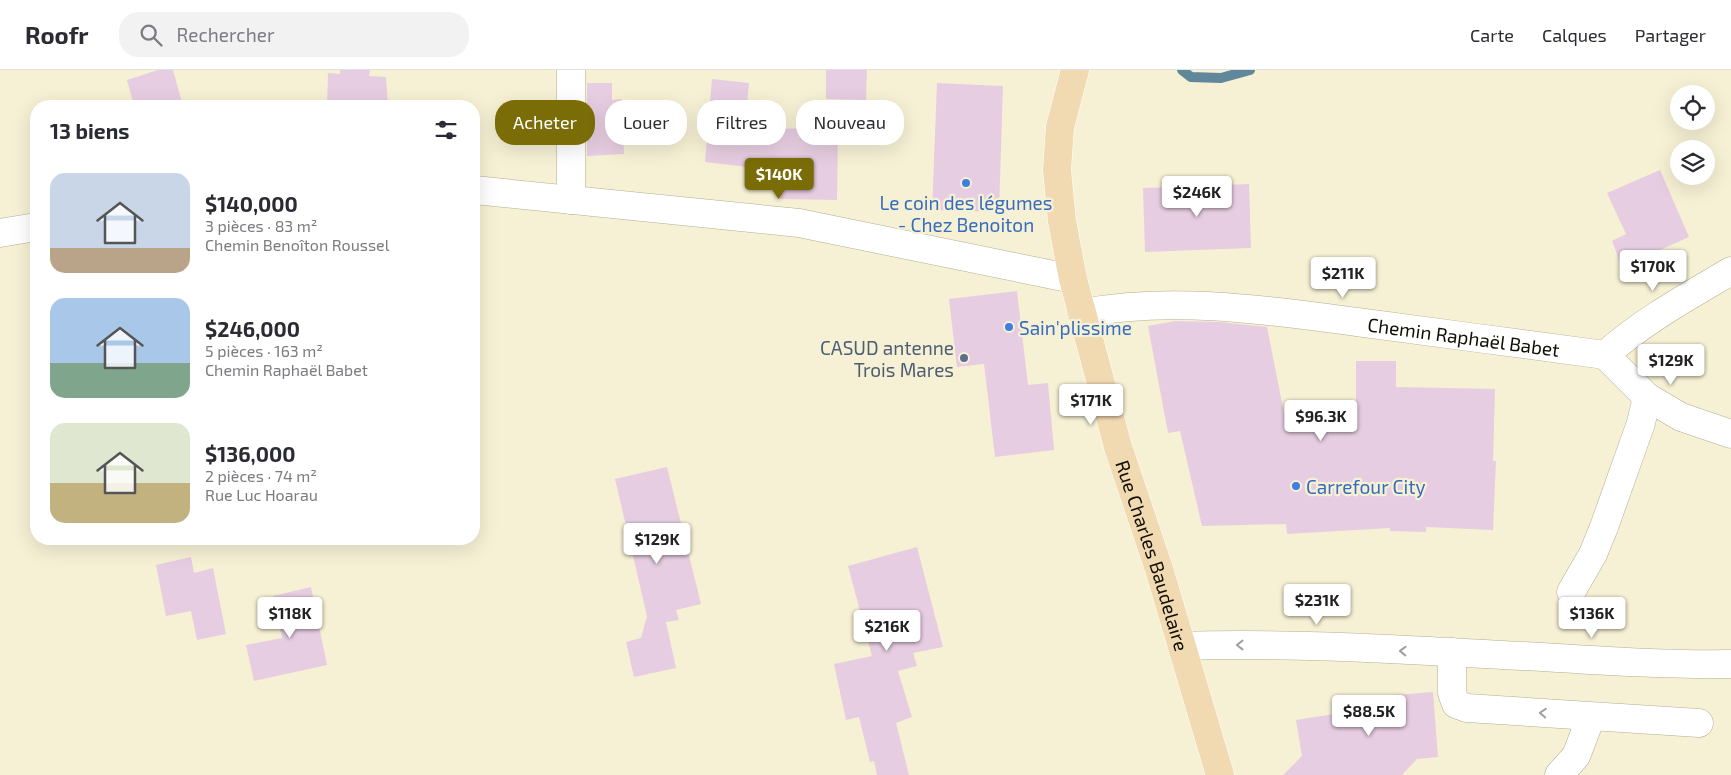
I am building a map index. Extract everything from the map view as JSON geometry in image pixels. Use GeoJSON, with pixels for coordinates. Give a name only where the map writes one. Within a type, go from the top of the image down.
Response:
{"type":"FeatureCollection","features":[{"type":"Feature","properties":{"kind":"main road","name":"Rue Charles Baudelaire"},"geometry":{"type":"LineString","coordinates":[[1075,70],[1060,128],[1057,170],[1062,221],[1073,279],[1118,447],[1159,569],[1220,775]]}},
{"type":"Feature","properties":{"kind":"street"},"geometry":{"type":"LineString","coordinates":[[570,70],[571,200]]}},
{"type":"Feature","properties":{"kind":"street"},"geometry":{"type":"LineString","coordinates":[[480,191],[799,223],[1073,279]]}},
{"type":"Feature","properties":{"kind":"street"},"geometry":{"type":"LineString","coordinates":[[0,233],[30,229]]}},
{"type":"Feature","properties":{"kind":"street"},"geometry":{"type":"LineString","coordinates":[[1731,271],[1654,316],[1626,335],[1605,355],[1647,397],[1681,417],[1731,434]]}},
{"type":"Feature","properties":{"kind":"street","name":"Chemin Raphaël Babet"},"geometry":{"type":"LineString","coordinates":[[1082,313],[1107,308],[1178,304],[1248,308],[1605,355]]}},
{"type":"Feature","properties":{"kind":"street"},"geometry":{"type":"LineString","coordinates":[[1571,592],[1593,554],[1604,527],[1641,423],[1647,397]]}},
{"type":"Feature","properties":{"kind":"street"},"geometry":{"type":"LineString","coordinates":[[1182,646],[1241,644],[1452,652],[1679,665],[1731,664]]}},
{"type":"Feature","properties":{"kind":"street"},"geometry":{"type":"LineString","coordinates":[[1452,652],[1452,693],[1456,704],[1467,708],[1699,723]]}},
{"type":"Feature","properties":{"kind":"street"},"geometry":{"type":"LineString","coordinates":[[1559,775],[1576,756],[1592,717]]}},
{"type":"Feature","properties":{"kind":"building"},"geometry":{"type":"Polygon","coordinates":[[[158,70],[173,70],[181,100],[132,100],[127,80],[158,70]]]}},
{"type":"Feature","properties":{"kind":"building"},"geometry":{"type":"Polygon","coordinates":[[[340,70],[370,70],[369,76],[386,77],[388,100],[327,100],[328,73],[340,74],[340,70]]]}},
{"type":"Feature","properties":{"kind":"building"},"geometry":{"type":"Polygon","coordinates":[[[826,70],[867,70],[866,100],[826,99],[826,70]]]}},
{"type":"Feature","properties":{"kind":"building"},"geometry":{"type":"Polygon","coordinates":[[[712,79],[749,83],[747,100],[710,100],[712,79]]]}},
{"type":"Feature","properties":{"kind":"building"},"geometry":{"type":"Polygon","coordinates":[[[587,83],[612,83],[612,100],[605,100],[605,145],[624,145],[624,154],[587,156],[587,145],[595,145],[595,100],[587,100],[587,83]]]}},
{"type":"Feature","properties":{"kind":"building"},"geometry":{"type":"Polygon","coordinates":[[[937,83],[1003,86],[999,212],[932,210],[937,83]]]}},
{"type":"Feature","properties":{"kind":"building"},"geometry":{"type":"Polygon","coordinates":[[[786,128],[796,129],[796,145],[838,145],[837,200],[780,199],[780,171],[705,162],[706,145],[786,145],[786,128]]]}},
{"type":"Feature","properties":{"kind":"building"},"geometry":{"type":"Polygon","coordinates":[[[1660,170],[1689,237],[1622,267],[1612,241],[1626,234],[1607,193],[1660,170]]]}},
{"type":"Feature","properties":{"kind":"building"},"geometry":{"type":"Polygon","coordinates":[[[1249,184],[1251,248],[1145,252],[1143,188],[1249,184]]]}},
{"type":"Feature","properties":{"kind":"building"},"geometry":{"type":"Polygon","coordinates":[[[1017,291],[1028,385],[1048,383],[1054,450],[995,457],[984,364],[957,367],[949,299],[1017,291]]]}},
{"type":"Feature","properties":{"kind":"building"},"geometry":{"type":"Polygon","coordinates":[[[1175,321],[1219,322],[1267,327],[1286,423],[1356,420],[1356,361],[1396,361],[1396,387],[1495,389],[1493,461],[1496,461],[1493,530],[1426,527],[1426,532],[1390,531],[1390,528],[1287,534],[1286,524],[1202,526],[1180,431],[1168,433],[1148,326],[1175,321]]]}},
{"type":"Feature","properties":{"kind":"building"},"geometry":{"type":"Polygon","coordinates":[[[667,467],[701,604],[676,610],[679,620],[666,622],[676,668],[634,677],[626,642],[641,638],[647,616],[615,479],[667,467]]]}},
{"type":"Feature","properties":{"kind":"building"},"geometry":{"type":"Polygon","coordinates":[[[917,547],[943,647],[913,653],[917,666],[898,671],[912,717],[896,723],[909,775],[877,775],[874,761],[870,762],[859,717],[846,720],[834,664],[872,656],[848,566],[917,547]]]}},
{"type":"Feature","properties":{"kind":"building"},"geometry":{"type":"Polygon","coordinates":[[[191,557],[194,573],[213,568],[226,634],[197,640],[191,611],[166,616],[156,565],[191,557]]]}},
{"type":"Feature","properties":{"kind":"building"},"geometry":{"type":"Polygon","coordinates":[[[311,587],[327,665],[254,681],[246,645],[282,638],[273,596],[311,587]]]}},
{"type":"Feature","properties":{"kind":"building"},"geometry":{"type":"Polygon","coordinates":[[[1433,692],[1438,757],[1417,759],[1402,775],[1283,775],[1302,756],[1296,720],[1334,714],[1344,699],[1433,692]]]}},
{"type":"Feature","properties":{"kind":"waterway"},"geometry":{"type":"LineString","coordinates":[[1182,70],[1191,77],[1221,78],[1250,70]]}},
{"type":"Feature","properties":{"kind":"place","name":"Le coin des légumes - Chez Benoiton"},"geometry":{"type":"Point","coordinates":[966,183]}},
{"type":"Feature","properties":{"kind":"place","name":"Sain'plissime"},"geometry":{"type":"Point","coordinates":[1009,327]}},
{"type":"Feature","properties":{"kind":"place","name":"CASUD antenne Trois Mares"},"geometry":{"type":"Point","coordinates":[964,358]}},
{"type":"Feature","properties":{"kind":"place","name":"Carrefour City"},"geometry":{"type":"Point","coordinates":[1296,486]}}]}
